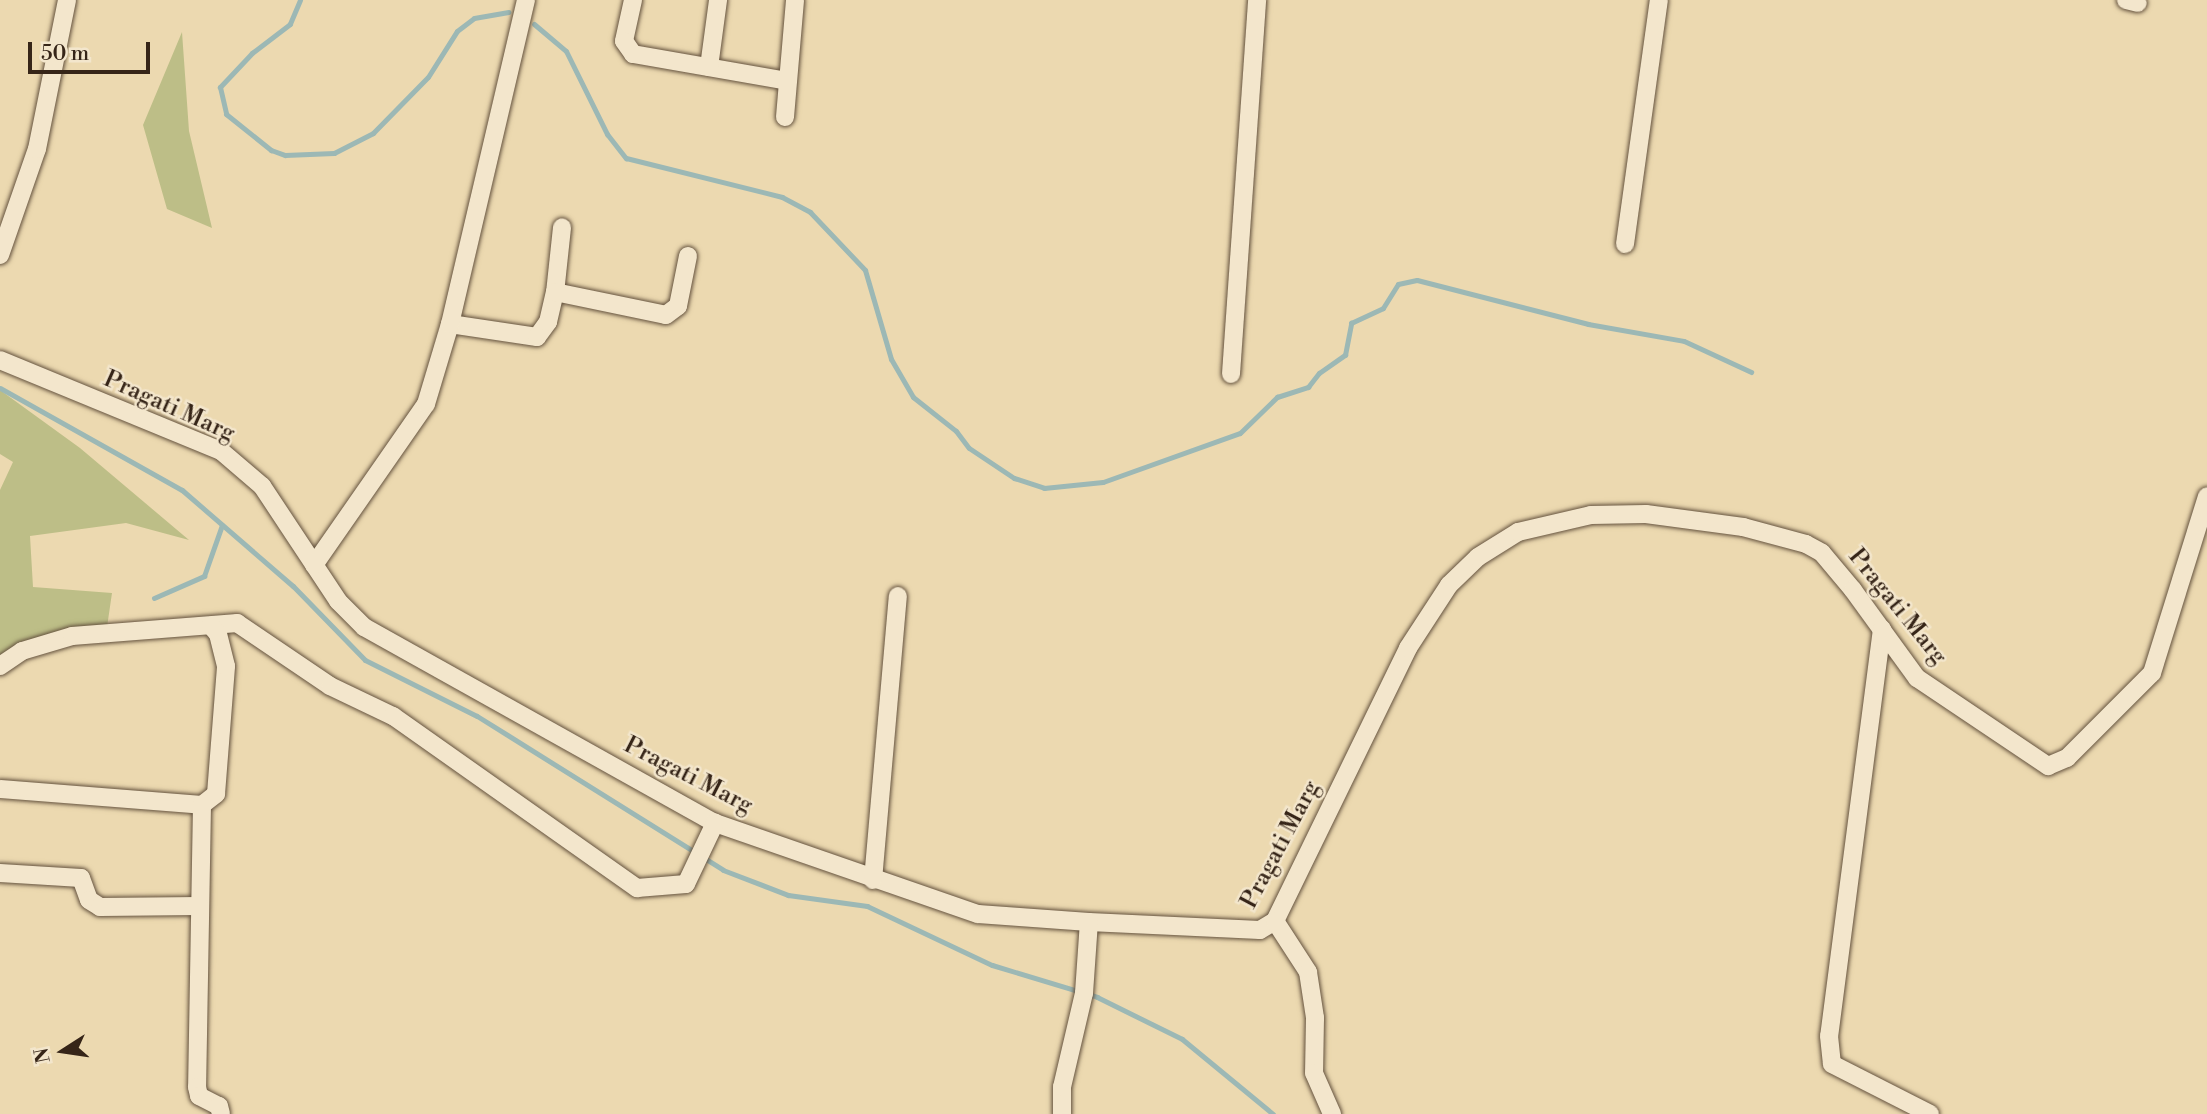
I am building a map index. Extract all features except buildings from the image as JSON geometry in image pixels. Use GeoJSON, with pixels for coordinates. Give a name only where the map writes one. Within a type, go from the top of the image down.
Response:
{"type":"FeatureCollection","features":[{"type":"Feature","properties":{"kind":"street"},"geometry":{"type":"LineString","coordinates":[[0,255],[37,149],[67,0]]}},
{"type":"Feature","properties":{"kind":"street"},"geometry":{"type":"LineString","coordinates":[[314,565],[426,404],[450,324],[526,0]]}},
{"type":"Feature","properties":{"kind":"street"},"geometry":{"type":"LineString","coordinates":[[633,0],[624,41],[631,52],[788,81]]}},
{"type":"Feature","properties":{"kind":"street"},"geometry":{"type":"LineString","coordinates":[[709,67],[718,0]]}},
{"type":"Feature","properties":{"kind":"street"},"geometry":{"type":"LineString","coordinates":[[785,117],[795,0]]}},
{"type":"Feature","properties":{"kind":"street"},"geometry":{"type":"LineString","coordinates":[[1231,374],[1257,0]]}},
{"type":"Feature","properties":{"kind":"street"},"geometry":{"type":"LineString","coordinates":[[1625,244],[1659,0]]}},
{"type":"Feature","properties":{"kind":"street"},"geometry":{"type":"LineString","coordinates":[[450,324],[537,337],[548,322],[555,293],[562,228]]}},
{"type":"Feature","properties":{"kind":"street"},"geometry":{"type":"LineString","coordinates":[[555,293],[666,316],[678,306],[688,256]]}},
{"type":"Feature","properties":{"kind":"street","name":"Pragati Marg"},"geometry":{"type":"LineString","coordinates":[[0,360],[220,451],[262,486],[338,601],[364,627],[715,822],[873,880],[978,914],[1089,922],[1260,930],[1275,921],[1408,648],[1449,585],[1478,556],[1518,532],[1591,515],[1646,514],[1743,527],[1806,544],[1822,553],[1917,678],[2038,763],[2058,763],[2152,673],[2207,496]]}},
{"type":"Feature","properties":{"kind":"street"},"geometry":{"type":"LineString","coordinates":[[873,880],[898,596]]}},
{"type":"Feature","properties":{"kind":"street"},"geometry":{"type":"LineString","coordinates":[[0,666],[22,651],[72,636],[237,622],[330,686],[393,716],[637,888],[686,884],[715,822]]}},
{"type":"Feature","properties":{"kind":"street"},"geometry":{"type":"LineString","coordinates":[[0,789],[202,805],[216,794],[226,666],[218,634],[211,626]]}},
{"type":"Feature","properties":{"kind":"street"},"geometry":{"type":"LineString","coordinates":[[1882,629],[1829,1036],[1832,1064],[1930,1114]]}},
{"type":"Feature","properties":{"kind":"street"},"geometry":{"type":"LineString","coordinates":[[202,805],[197,1087],[199,1096],[219,1106],[221,1114]]}},
{"type":"Feature","properties":{"kind":"street"},"geometry":{"type":"LineString","coordinates":[[0,873],[81,878],[89,900],[100,907],[199,906]]}},
{"type":"Feature","properties":{"kind":"street"},"geometry":{"type":"LineString","coordinates":[[1275,921],[1308,972],[1315,1018],[1314,1073],[1332,1114]]}},
{"type":"Feature","properties":{"kind":"street"},"geometry":{"type":"LineString","coordinates":[[1062,1114],[1062,1087],[1084,993],[1089,922]]}},
{"type":"Feature","properties":{"kind":"green space"},"geometry":{"type":"Polygon","coordinates":[[[182,32],[189,131],[212,228],[167,209],[143,125],[182,32]]]}},
{"type":"Feature","properties":{"kind":"green space"},"geometry":{"type":"Polygon","coordinates":[[[0,390],[80,448],[189,540],[126,523],[30,536],[33,587],[112,593],[106,634],[0,666],[0,490],[13,462],[0,454],[0,390]]]}},
{"type":"Feature","properties":{"kind":"waterway"},"geometry":{"type":"LineString","coordinates":[[300,0],[290,24],[252,53],[220,87],[226,114],[271,150],[285,155],[334,153],[373,133],[428,77],[457,31],[474,18],[508,12]]}},
{"type":"Feature","properties":{"kind":"waterway"},"geometry":{"type":"LineString","coordinates":[[534,24],[566,51],[607,134],[626,158],[782,197],[810,212],[865,270],[891,359],[913,397],[956,431],[969,448],[1014,478],[1044,488],[1103,482],[1240,433],[1277,397],[1308,387],[1319,373],[1345,355],[1351,323],[1383,308],[1398,284],[1417,280],[1588,324],[1684,341],[1751,372]]}},
{"type":"Feature","properties":{"kind":"waterway"},"geometry":{"type":"LineString","coordinates":[[0,388],[182,490],[293,586],[365,660],[477,716],[723,870],[788,895],[867,906],[992,965],[1097,997],[1182,1039],[1273,1114]]}},
{"type":"Feature","properties":{"kind":"waterway"},"geometry":{"type":"LineString","coordinates":[[154,598],[204,576],[222,525]]}}]}
